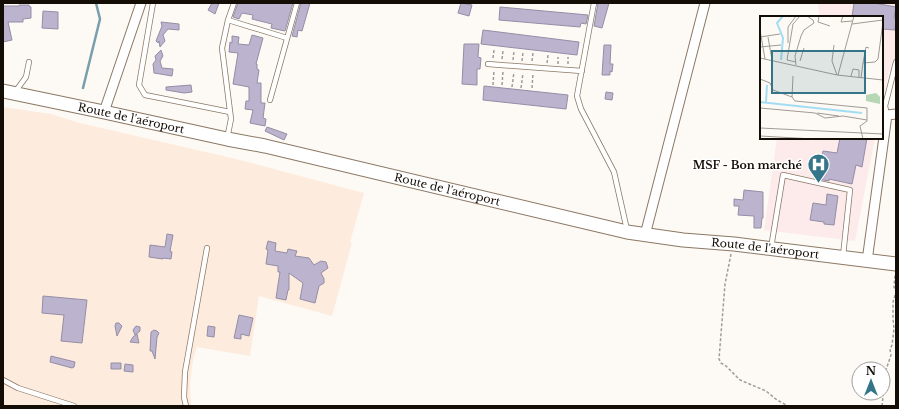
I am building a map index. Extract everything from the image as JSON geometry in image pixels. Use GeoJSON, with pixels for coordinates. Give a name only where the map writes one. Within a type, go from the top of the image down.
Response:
{"type":"FeatureCollection","features":[{"type":"Feature","properties":{"kind":"street"},"geometry":{"type":"LineString","coordinates":[[104,112],[141,3]]}},
{"type":"Feature","properties":{"kind":"street"},"geometry":{"type":"LineString","coordinates":[[645,235],[705,3]]}},
{"type":"Feature","properties":{"kind":"street","name":"Route de l'aéroport"},"geometry":{"type":"LineString","coordinates":[[8,92],[306,155],[627,232],[683,240],[771,248],[895,264]]}},
{"type":"Feature","properties":{"kind":"street"},"geometry":{"type":"LineString","coordinates":[[867,261],[891,114]]}},
{"type":"Feature","properties":{"kind":"lane"},"geometry":{"type":"LineString","coordinates":[[153,3],[139,86],[145,95],[230,112]]}},
{"type":"Feature","properties":{"kind":"lane"},"geometry":{"type":"LineString","coordinates":[[227,139],[231,119],[222,48],[228,20],[234,3]]}},
{"type":"Feature","properties":{"kind":"lane"},"geometry":{"type":"LineString","coordinates":[[270,100],[297,3]]}},
{"type":"Feature","properties":{"kind":"lane"},"geometry":{"type":"LineString","coordinates":[[594,3],[577,96],[581,109],[614,172],[627,232]]}},
{"type":"Feature","properties":{"kind":"lane"},"geometry":{"type":"LineString","coordinates":[[228,20],[287,38]]}},
{"type":"Feature","properties":{"kind":"lane"},"geometry":{"type":"LineString","coordinates":[[8,92],[26,77],[29,62]]}},
{"type":"Feature","properties":{"kind":"lane"},"geometry":{"type":"LineString","coordinates":[[891,114],[885,106],[896,62]]}},
{"type":"Feature","properties":{"kind":"lane"},"geometry":{"type":"LineString","coordinates":[[491,64],[582,71]]}},
{"type":"Feature","properties":{"kind":"lane"},"geometry":{"type":"LineString","coordinates":[[771,248],[783,175],[850,190],[843,258]]}},
{"type":"Feature","properties":{"kind":"lane"},"geometry":{"type":"LineString","coordinates":[[186,406],[184,397],[185,372],[206,248]]}},
{"type":"Feature","properties":{"kind":"lane"},"geometry":{"type":"LineString","coordinates":[[3,380],[18,388],[74,406]]}},
{"type":"Feature","properties":{"kind":"path"},"geometry":{"type":"LineString","coordinates":[[493,84],[491,64],[494,50]]}},
{"type":"Feature","properties":{"kind":"path"},"geometry":{"type":"LineString","coordinates":[[502,85],[503,51]]}},
{"type":"Feature","properties":{"kind":"path"},"geometry":{"type":"LineString","coordinates":[[512,87],[514,51]]}},
{"type":"Feature","properties":{"kind":"path"},"geometry":{"type":"LineString","coordinates":[[521,88],[523,52]]}},
{"type":"Feature","properties":{"kind":"path"},"geometry":{"type":"LineString","coordinates":[[532,88],[533,53]]}},
{"type":"Feature","properties":{"kind":"path"},"geometry":{"type":"LineString","coordinates":[[734,244],[725,284],[719,359],[721,363],[740,380],[766,391],[777,400],[788,406]]}},
{"type":"Feature","properties":{"kind":"path"},"geometry":{"type":"LineString","coordinates":[[882,406],[886,370],[891,355],[890,349],[894,329],[893,302],[896,292],[894,287],[895,264]]}},
{"type":"Feature","properties":{"kind":"shaded area"},"geometry":{"type":"Polygon","coordinates":[[[818,3],[896,3],[896,74],[889,71],[883,100],[883,16],[819,16],[818,3]]]}},
{"type":"Feature","properties":{"kind":"shaded area"},"geometry":{"type":"Polygon","coordinates":[[[3,107],[51,114],[80,123],[236,159],[364,193],[350,242],[352,243],[332,316],[259,296],[250,356],[197,347],[193,360],[190,383],[191,406],[3,406],[3,107]]]}},
{"type":"Feature","properties":{"kind":"shaded area","name":"MSF - Bon marché"},"geometry":{"type":"Polygon","coordinates":[[[777,139],[808,139],[813,141],[813,139],[875,139],[855,241],[764,230],[777,139]]]}},
{"type":"Feature","properties":{"kind":"building"},"geometry":{"type":"Polygon","coordinates":[[[212,3],[219,3],[215,14],[208,10],[212,3]]]}},
{"type":"Feature","properties":{"kind":"building"},"geometry":{"type":"Polygon","coordinates":[[[238,3],[293,3],[285,31],[271,28],[272,24],[252,19],[253,15],[242,13],[239,19],[233,17],[238,3]]]}},
{"type":"Feature","properties":{"kind":"building"},"geometry":{"type":"Polygon","coordinates":[[[301,3],[310,3],[302,31],[298,30],[297,37],[292,36],[301,3]]]}},
{"type":"Feature","properties":{"kind":"building"},"geometry":{"type":"Polygon","coordinates":[[[461,3],[472,5],[469,16],[458,13],[461,3]]]}},
{"type":"Feature","properties":{"kind":"building"},"geometry":{"type":"Polygon","coordinates":[[[598,3],[609,3],[602,28],[594,26],[598,3]]]}},
{"type":"Feature","properties":{"kind":"building"},"geometry":{"type":"Polygon","coordinates":[[[854,3],[874,3],[896,7],[894,18],[896,18],[895,30],[883,29],[883,16],[852,16],[854,3]]]}},
{"type":"Feature","properties":{"kind":"building"},"geometry":{"type":"Polygon","coordinates":[[[29,5],[31,7],[31,18],[23,19],[23,22],[8,22],[12,40],[3,42],[3,6],[29,5]]]}},
{"type":"Feature","properties":{"kind":"building"},"geometry":{"type":"Polygon","coordinates":[[[500,7],[588,15],[586,24],[581,23],[580,27],[499,20],[500,7]]]}},
{"type":"Feature","properties":{"kind":"building"},"geometry":{"type":"Polygon","coordinates":[[[43,11],[58,12],[58,29],[42,28],[43,11]]]}},
{"type":"Feature","properties":{"kind":"building"},"geometry":{"type":"Polygon","coordinates":[[[161,22],[179,24],[179,30],[168,29],[163,35],[165,41],[160,47],[159,41],[158,43],[156,41],[162,26],[161,22]]]}},
{"type":"Feature","properties":{"kind":"building"},"geometry":{"type":"Polygon","coordinates":[[[483,30],[579,42],[577,55],[481,44],[483,30]]]}},
{"type":"Feature","properties":{"kind":"building"},"geometry":{"type":"Polygon","coordinates":[[[252,35],[263,38],[256,64],[257,69],[259,70],[257,83],[261,83],[261,103],[265,103],[263,118],[266,119],[265,126],[250,123],[253,110],[245,109],[246,101],[249,101],[249,87],[233,84],[238,53],[229,52],[230,42],[232,43],[232,36],[239,37],[238,44],[249,45],[252,35]]]}},
{"type":"Feature","properties":{"kind":"building"},"geometry":{"type":"Polygon","coordinates":[[[464,44],[479,44],[478,57],[481,58],[480,69],[477,69],[477,85],[462,84],[464,44]]]}},
{"type":"Feature","properties":{"kind":"building"},"geometry":{"type":"Polygon","coordinates":[[[604,45],[611,45],[610,64],[613,64],[610,75],[602,75],[604,45]]]}},
{"type":"Feature","properties":{"kind":"building"},"geometry":{"type":"Polygon","coordinates":[[[161,50],[163,56],[160,61],[162,68],[173,69],[172,76],[154,73],[153,64],[156,60],[155,56],[161,50]]]}},
{"type":"Feature","properties":{"kind":"building"},"geometry":{"type":"Polygon","coordinates":[[[191,85],[192,92],[184,93],[166,90],[166,87],[191,85]]]}},
{"type":"Feature","properties":{"kind":"building"},"geometry":{"type":"Polygon","coordinates":[[[484,86],[568,95],[566,109],[483,100],[484,86]]]}},
{"type":"Feature","properties":{"kind":"building"},"geometry":{"type":"Polygon","coordinates":[[[606,92],[613,93],[612,100],[605,99],[606,92]]]}},
{"type":"Feature","properties":{"kind":"building"},"geometry":{"type":"Polygon","coordinates":[[[267,127],[287,134],[284,140],[265,131],[267,127]]]}},
{"type":"Feature","properties":{"kind":"building"},"geometry":{"type":"Polygon","coordinates":[[[840,139],[867,139],[862,167],[856,165],[852,184],[829,179],[829,181],[818,179],[823,151],[837,153],[840,139]]]}},
{"type":"Feature","properties":{"kind":"building"},"geometry":{"type":"Polygon","coordinates":[[[744,190],[763,192],[763,218],[761,228],[754,228],[754,216],[738,215],[739,206],[734,206],[734,199],[743,200],[744,190]]]}},
{"type":"Feature","properties":{"kind":"building"},"geometry":{"type":"Polygon","coordinates":[[[827,194],[838,196],[834,225],[810,220],[813,203],[826,205],[827,194]]]}},
{"type":"Feature","properties":{"kind":"building"},"geometry":{"type":"Polygon","coordinates":[[[167,234],[173,235],[170,251],[172,252],[171,259],[149,257],[150,245],[165,247],[167,234]]]}},
{"type":"Feature","properties":{"kind":"building"},"geometry":{"type":"Polygon","coordinates":[[[268,241],[276,243],[275,251],[287,253],[288,249],[297,251],[295,256],[309,258],[314,265],[321,261],[326,262],[328,268],[321,273],[324,283],[319,286],[315,303],[300,299],[303,283],[289,273],[289,290],[286,300],[276,298],[280,272],[278,272],[278,266],[266,264],[268,250],[266,249],[268,241]]]}},
{"type":"Feature","properties":{"kind":"building"},"geometry":{"type":"Polygon","coordinates":[[[43,296],[87,300],[82,343],[61,341],[64,315],[42,313],[43,296]]]}},
{"type":"Feature","properties":{"kind":"building"},"geometry":{"type":"Polygon","coordinates":[[[239,315],[253,318],[249,336],[241,334],[241,339],[234,338],[239,315]]]}},
{"type":"Feature","properties":{"kind":"building"},"geometry":{"type":"Polygon","coordinates":[[[116,323],[119,323],[122,326],[117,336],[115,326],[116,323]]]}},
{"type":"Feature","properties":{"kind":"building"},"geometry":{"type":"Polygon","coordinates":[[[136,326],[140,327],[140,331],[135,335],[133,330],[136,326]]]}},
{"type":"Feature","properties":{"kind":"building"},"geometry":{"type":"Polygon","coordinates":[[[208,326],[215,327],[214,337],[207,336],[208,326]]]}},
{"type":"Feature","properties":{"kind":"building"},"geometry":{"type":"Polygon","coordinates":[[[154,330],[159,333],[157,337],[155,359],[152,351],[150,351],[151,332],[154,330]]]}},
{"type":"Feature","properties":{"kind":"building"},"geometry":{"type":"Polygon","coordinates":[[[137,334],[139,343],[130,342],[133,337],[137,334]]]}},
{"type":"Feature","properties":{"kind":"building"},"geometry":{"type":"Polygon","coordinates":[[[51,356],[75,362],[74,367],[72,368],[50,362],[51,356]]]}},
{"type":"Feature","properties":{"kind":"building"},"geometry":{"type":"Polygon","coordinates":[[[111,363],[121,363],[121,369],[111,369],[111,363]]]}},
{"type":"Feature","properties":{"kind":"building"},"geometry":{"type":"Polygon","coordinates":[[[125,364],[133,365],[133,372],[124,371],[125,364]]]}},
{"type":"Feature","properties":{"kind":"waterway"},"geometry":{"type":"LineString","coordinates":[[83,88],[100,19],[96,3]]}},
{"type":"Feature","properties":{"kind":"place","name":"MSF - Bon marché"},"geometry":{"type":"Point","coordinates":[818,184]}}]}
